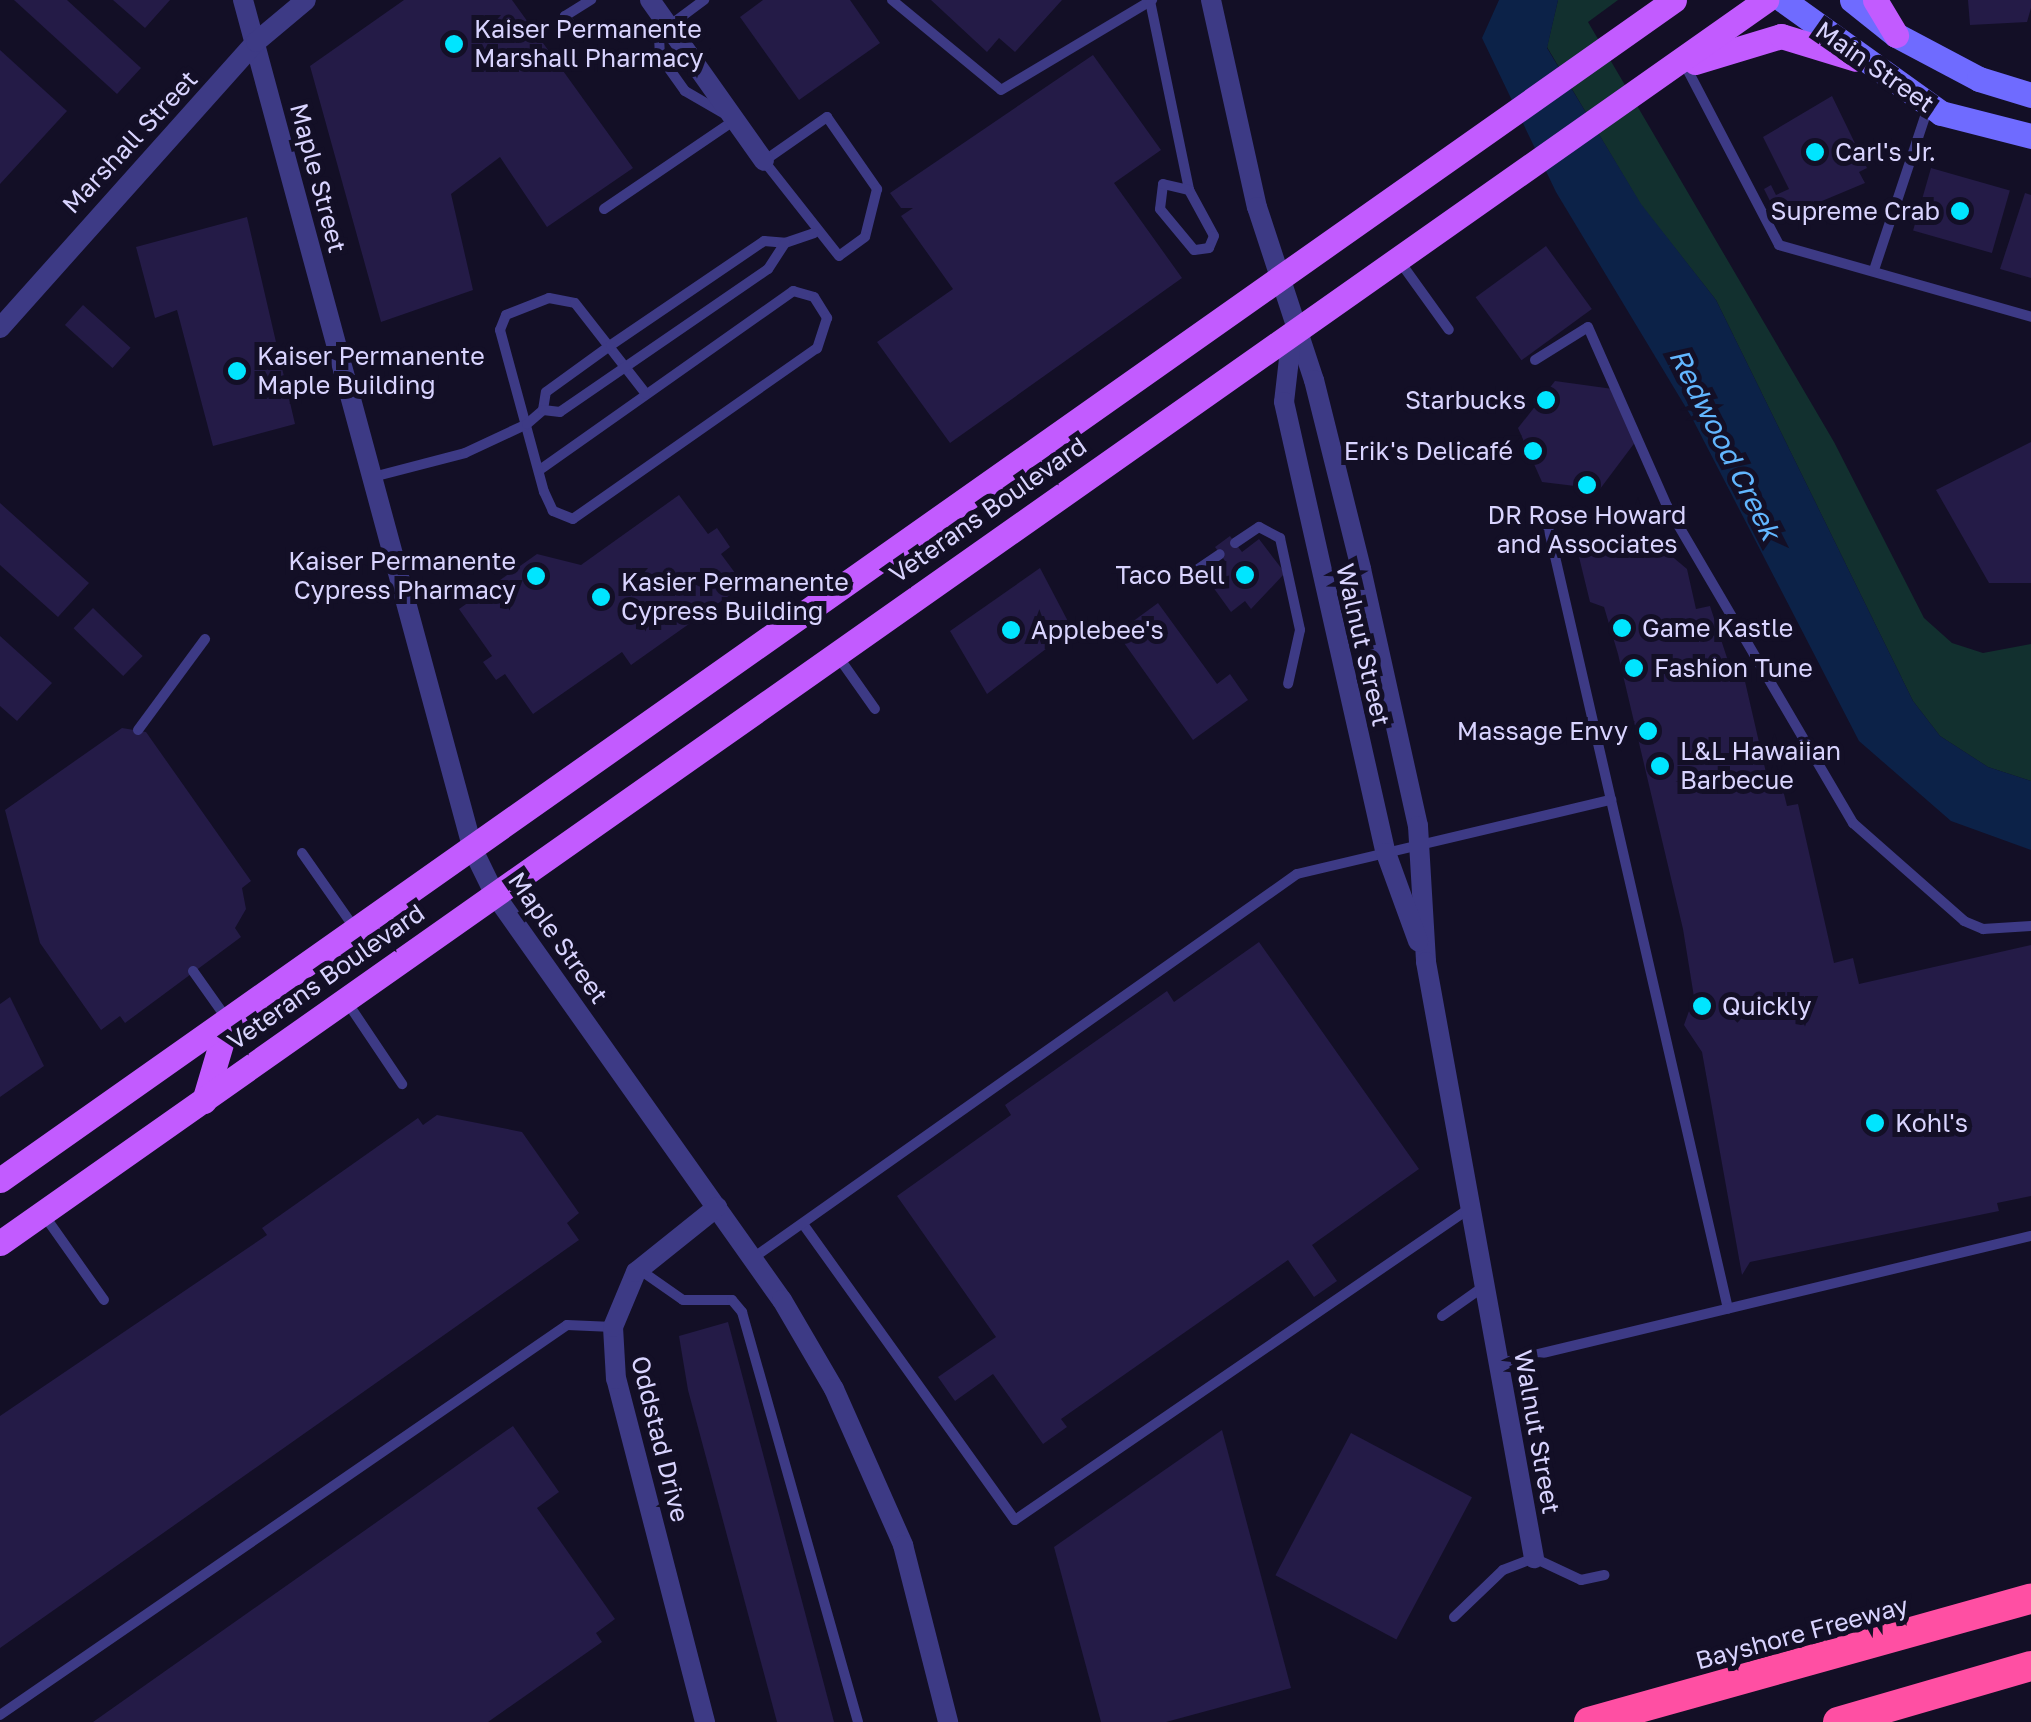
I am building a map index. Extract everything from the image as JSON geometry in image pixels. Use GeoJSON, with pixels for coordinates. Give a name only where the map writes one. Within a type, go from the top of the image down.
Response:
{"type":"FeatureCollection","features":[{"type":"Feature","properties":{"kind":"highway","name":"Bayshore Freeway"},"geometry":{"type":"LineString","coordinates":[[1589,1722],[2031,1599]]}},
{"type":"Feature","properties":{"kind":"highway"},"geometry":{"type":"LineString","coordinates":[[1838,1722],[2031,1666]]}},
{"type":"Feature","properties":{"kind":"main road"},"geometry":{"type":"LineString","coordinates":[[1622,36],[1648,0]]}},
{"type":"Feature","properties":{"kind":"main road","name":"Veterans Boulevard"},"geometry":{"type":"LineString","coordinates":[[0,1180],[1278,284],[1674,0]]}},
{"type":"Feature","properties":{"kind":"main road","name":"Veterans Boulevard"},"geometry":{"type":"LineString","coordinates":[[0,1243],[1766,0]]}},
{"type":"Feature","properties":{"kind":"main road"},"geometry":{"type":"LineString","coordinates":[[1875,0],[1896,35]]}},
{"type":"Feature","properties":{"kind":"main road"},"geometry":{"type":"LineString","coordinates":[[1657,74],[1781,36],[1856,59]]}},
{"type":"Feature","properties":{"kind":"main road"},"geometry":{"type":"LineString","coordinates":[[204,1101],[228,1020]]}},
{"type":"Feature","properties":{"kind":"street","name":"Maple Street"},"geometry":{"type":"LineString","coordinates":[[243,0],[473,850],[495,895],[753,1258],[808,1342],[874,1472],[912,1574],[948,1722]]}},
{"type":"Feature","properties":{"kind":"street","name":"Marshall Street"},"geometry":{"type":"LineString","coordinates":[[0,328],[256,42],[306,0]]}},
{"type":"Feature","properties":{"kind":"street","name":"Walnut Street"},"geometry":{"type":"LineString","coordinates":[[1212,0],[1278,284],[1292,332],[1314,380],[1362,569],[1419,845],[1426,962],[1534,1558]]}},
{"type":"Feature","properties":{"kind":"street","name":"Main Street"},"geometry":{"type":"LineString","coordinates":[[1782,0],[1856,59],[1929,105],[2031,136]]}},
{"type":"Feature","properties":{"kind":"street","name":"Main Street"},"geometry":{"type":"LineString","coordinates":[[1852,0],[1896,35],[1979,78],[2031,95]]}},
{"type":"Feature","properties":{"kind":"street"},"geometry":{"type":"LineString","coordinates":[[659,13],[764,161]]}},
{"type":"Feature","properties":{"kind":"street","name":"Walnut Street"},"geometry":{"type":"LineString","coordinates":[[1292,332],[1284,402],[1386,853],[1426,962]]}},
{"type":"Feature","properties":{"kind":"street","name":"Oddstad Drive"},"geometry":{"type":"LineString","coordinates":[[705,1722],[616,1379],[613,1328],[640,1270],[717,1207]]}},
{"type":"Feature","properties":{"kind":"lane"},"geometry":{"type":"LineString","coordinates":[[580,38],[565,16],[590,0]]}},
{"type":"Feature","properties":{"kind":"lane"},"geometry":{"type":"LineString","coordinates":[[659,13],[704,0]]}},
{"type":"Feature","properties":{"kind":"lane"},"geometry":{"type":"LineString","coordinates":[[892,0],[1001,90],[1152,0],[1188,190],[1210,222],[1209,248],[1194,250],[1160,209],[1163,184],[1188,190]]}},
{"type":"Feature","properties":{"kind":"lane"},"geometry":{"type":"LineString","coordinates":[[1686,66],[1779,244],[2031,317]]}},
{"type":"Feature","properties":{"kind":"lane"},"geometry":{"type":"LineString","coordinates":[[1874,270],[1929,105]]}},
{"type":"Feature","properties":{"kind":"lane"},"geometry":{"type":"LineString","coordinates":[[827,117],[877,189],[865,238],[838,256],[814,233],[764,161],[827,117]]}},
{"type":"Feature","properties":{"kind":"lane"},"geometry":{"type":"LineString","coordinates":[[604,209],[736,120]]}},
{"type":"Feature","properties":{"kind":"lane"},"geometry":{"type":"LineString","coordinates":[[372,477],[465,454],[527,424],[543,410],[546,392],[764,241],[785,243],[814,233]]}},
{"type":"Feature","properties":{"kind":"lane"},"geometry":{"type":"LineString","coordinates":[[543,410],[560,412],[779,262],[785,243]]}},
{"type":"Feature","properties":{"kind":"lane"},"geometry":{"type":"LineString","coordinates":[[1398,258],[1448,330]]}},
{"type":"Feature","properties":{"kind":"lane"},"geometry":{"type":"LineString","coordinates":[[540,469],[792,292],[814,297],[827,318],[817,348],[573,519],[552,511],[500,330],[506,315],[562,298],[611,344],[646,394]]}},
{"type":"Feature","properties":{"kind":"lane"},"geometry":{"type":"LineString","coordinates":[[1535,360],[1588,327],[1667,506],[1853,824],[1964,921],[1984,930],[2031,926]]}},
{"type":"Feature","properties":{"kind":"lane"},"geometry":{"type":"LineString","coordinates":[[1548,526],[1728,1308]]}},
{"type":"Feature","properties":{"kind":"lane"},"geometry":{"type":"LineString","coordinates":[[1235,543],[1258,527],[1280,538],[1300,630],[1288,684]]}},
{"type":"Feature","properties":{"kind":"lane"},"geometry":{"type":"LineString","coordinates":[[1185,578],[1220,554]]}},
{"type":"Feature","properties":{"kind":"lane"},"geometry":{"type":"LineString","coordinates":[[138,730],[205,639]]}},
{"type":"Feature","properties":{"kind":"lane"},"geometry":{"type":"LineString","coordinates":[[836,654],[875,709]]}},
{"type":"Feature","properties":{"kind":"lane"},"geometry":{"type":"LineString","coordinates":[[753,1258],[1297,874],[1611,800]]}},
{"type":"Feature","properties":{"kind":"lane"},"geometry":{"type":"LineString","coordinates":[[302,853],[357,931]]}},
{"type":"Feature","properties":{"kind":"lane"},"geometry":{"type":"LineString","coordinates":[[192,971],[228,1020]]}},
{"type":"Feature","properties":{"kind":"lane"},"geometry":{"type":"LineString","coordinates":[[345,1000],[402,1084]]}},
{"type":"Feature","properties":{"kind":"lane"},"geometry":{"type":"LineString","coordinates":[[803,1224],[1015,1520],[1470,1208]]}},
{"type":"Feature","properties":{"kind":"lane"},"geometry":{"type":"LineString","coordinates":[[42,1213],[104,1300]]}},
{"type":"Feature","properties":{"kind":"lane"},"geometry":{"type":"LineString","coordinates":[[1501,1364],[2031,1236]]}},
{"type":"Feature","properties":{"kind":"lane"},"geometry":{"type":"LineString","coordinates":[[640,1270],[683,1300],[732,1300],[742,1312],[858,1722]]}},
{"type":"Feature","properties":{"kind":"lane"},"geometry":{"type":"LineString","coordinates":[[1442,1316],[1483,1287]]}},
{"type":"Feature","properties":{"kind":"lane"},"geometry":{"type":"LineString","coordinates":[[0,1714],[567,1325],[613,1328]]}},
{"type":"Feature","properties":{"kind":"lane"},"geometry":{"type":"LineString","coordinates":[[1454,1618],[1504,1570],[1534,1558],[1582,1580],[1604,1575]]}},
{"type":"Feature","properties":{"kind":"green space"},"geometry":{"type":"Polygon","coordinates":[[[1558,0],[1618,0],[1588,22],[1834,442],[1924,618],[1952,643],[1983,653],[2031,644],[2031,781],[1988,767],[1940,736],[1913,701],[1716,300],[1641,205],[1547,47],[1558,0]]]}},
{"type":"Feature","properties":{"kind":"water","name":"Redwood Creek"},"geometry":{"type":"Polygon","coordinates":[[[1499,0],[1558,0],[1547,48],[1641,204],[1716,300],[1913,701],[1940,736],[1988,767],[2031,781],[2031,850],[1951,821],[1859,741],[1691,416],[1556,192],[1482,38],[1499,0]]]}},
{"type":"Feature","properties":{"kind":"building"},"geometry":{"type":"Polygon","coordinates":[[[14,0],[67,0],[141,68],[117,94],[14,0]]]}},
{"type":"Feature","properties":{"kind":"building"},"geometry":{"type":"Polygon","coordinates":[[[113,0],[170,0],[145,28],[113,0]]]}},
{"type":"Feature","properties":{"kind":"building"},"geometry":{"type":"Polygon","coordinates":[[[404,0],[512,0],[633,168],[547,227],[500,157],[451,194],[473,290],[381,322],[310,66],[404,0]]]}},
{"type":"Feature","properties":{"kind":"building"},"geometry":{"type":"Polygon","coordinates":[[[763,0],[850,0],[880,43],[799,100],[740,17],[763,0]]]}},
{"type":"Feature","properties":{"kind":"building"},"geometry":{"type":"Polygon","coordinates":[[[931,0],[1062,0],[1015,52],[999,38],[987,52],[931,0]]]}},
{"type":"Feature","properties":{"kind":"building"},"geometry":{"type":"Polygon","coordinates":[[[1968,0],[2031,0],[2031,8],[2027,22],[1970,25],[1968,0]]]}},
{"type":"Feature","properties":{"kind":"building"},"geometry":{"type":"Polygon","coordinates":[[[0,50],[67,111],[0,184],[0,50]]]}},
{"type":"Feature","properties":{"kind":"building"},"geometry":{"type":"Polygon","coordinates":[[[1093,55],[1161,150],[1114,183],[1182,278],[950,443],[877,342],[953,289],[901,216],[913,208],[901,208],[890,193],[1093,55]]]}},
{"type":"Feature","properties":{"kind":"building","name":"Carl's Jr."},"geometry":{"type":"Polygon","coordinates":[[[1832,96],[1867,168],[1859,172],[1865,183],[1779,219],[1764,189],[1771,185],[1776,195],[1789,189],[1763,137],[1832,96]]]}},
{"type":"Feature","properties":{"kind":"building","name":"Supreme Crab"},"geometry":{"type":"Polygon","coordinates":[[[1931,168],[2010,191],[1992,253],[1913,230],[1931,168]]]}},
{"type":"Feature","properties":{"kind":"building"},"geometry":{"type":"Polygon","coordinates":[[[2025,193],[2031,195],[2031,278],[2000,269],[2025,193]]]}},
{"type":"Feature","properties":{"kind":"building","name":"Kaiser Permanente Maple Building"},"geometry":{"type":"Polygon","coordinates":[[[247,217],[295,424],[213,446],[177,310],[155,318],[136,247],[247,217]]]}},
{"type":"Feature","properties":{"kind":"building"},"geometry":{"type":"Polygon","coordinates":[[[1546,246],[1592,309],[1521,360],[1476,297],[1546,246]]]}},
{"type":"Feature","properties":{"kind":"building"},"geometry":{"type":"Polygon","coordinates":[[[83,305],[131,348],[112,368],[65,325],[83,305]]]}},
{"type":"Feature","properties":{"kind":"building"},"geometry":{"type":"Polygon","coordinates":[[[1555,381],[1613,389],[1636,441],[1600,489],[1542,482],[1518,428],[1555,381]]]}},
{"type":"Feature","properties":{"kind":"building"},"geometry":{"type":"Polygon","coordinates":[[[2031,442],[2031,583],[1989,583],[1936,490],[2031,442]]]}},
{"type":"Feature","properties":{"kind":"building","name":"Kasier Permanente Cypress Building"},"geometry":{"type":"Polygon","coordinates":[[[679,495],[708,534],[717,528],[730,547],[721,554],[744,585],[631,665],[622,652],[533,714],[505,674],[496,680],[483,662],[492,656],[459,609],[537,554],[581,565],[679,495]]]}},
{"type":"Feature","properties":{"kind":"building"},"geometry":{"type":"Polygon","coordinates":[[[0,503],[89,583],[58,617],[0,565],[0,503]]]}},
{"type":"Feature","properties":{"kind":"building"},"geometry":{"type":"Polygon","coordinates":[[[1644,533],[1687,569],[1696,609],[1710,606],[1730,667],[1741,664],[1767,777],[1779,774],[1787,806],[1798,804],[1834,963],[1853,958],[1859,984],[2031,945],[2031,1196],[1997,1203],[1999,1211],[1750,1262],[1742,1275],[1702,1052],[1684,1025],[1694,997],[1683,929],[1618,654],[1604,607],[1590,602],[1579,557],[1587,546],[1644,533]]]}},
{"type":"Feature","properties":{"kind":"building","name":"Taco Bell"},"geometry":{"type":"Polygon","coordinates":[[[1230,536],[1242,552],[1259,539],[1285,573],[1251,609],[1245,601],[1231,612],[1205,576],[1225,561],[1215,547],[1230,536]]]}},
{"type":"Feature","properties":{"kind":"building","name":"Applebee's"},"geometry":{"type":"Polygon","coordinates":[[[1040,568],[1072,629],[987,694],[950,631],[1040,568]]]}},
{"type":"Feature","properties":{"kind":"building"},"geometry":{"type":"Polygon","coordinates":[[[1158,603],[1217,684],[1230,674],[1248,700],[1193,740],[1117,633],[1158,603]]]}},
{"type":"Feature","properties":{"kind":"building"},"geometry":{"type":"Polygon","coordinates":[[[93,608],[143,656],[123,676],[74,628],[93,608]]]}},
{"type":"Feature","properties":{"kind":"building"},"geometry":{"type":"Polygon","coordinates":[[[0,636],[52,683],[17,721],[0,706],[0,636]]]}},
{"type":"Feature","properties":{"kind":"building"},"geometry":{"type":"Polygon","coordinates":[[[122,728],[146,732],[251,881],[242,888],[246,909],[235,928],[241,937],[125,1023],[120,1016],[101,1030],[40,943],[5,810],[122,728]]]}},
{"type":"Feature","properties":{"kind":"building"},"geometry":{"type":"Polygon","coordinates":[[[1259,942],[1419,1169],[1312,1245],[1337,1281],[1314,1297],[1288,1260],[1061,1419],[1067,1427],[1043,1444],[993,1374],[955,1401],[938,1377],[996,1337],[897,1196],[1011,1115],[1005,1105],[1167,991],[1174,1002],[1259,942]]]}},
{"type":"Feature","properties":{"kind":"building"},"geometry":{"type":"Polygon","coordinates":[[[10,997],[44,1066],[0,1097],[0,1004],[10,997]]]}},
{"type":"Feature","properties":{"kind":"building"},"geometry":{"type":"Polygon","coordinates":[[[437,1115],[522,1132],[579,1213],[567,1223],[579,1240],[0,1648],[0,1416],[267,1235],[262,1228],[418,1118],[423,1125],[437,1115]]]}},
{"type":"Feature","properties":{"kind":"building"},"geometry":{"type":"Polygon","coordinates":[[[728,1322],[834,1722],[777,1722],[688,1390],[679,1336],[728,1322]]]}},
{"type":"Feature","properties":{"kind":"building"},"geometry":{"type":"Polygon","coordinates":[[[513,1426],[559,1492],[537,1508],[615,1619],[596,1633],[602,1642],[488,1722],[93,1722],[513,1426]]]}},
{"type":"Feature","properties":{"kind":"building"},"geometry":{"type":"Polygon","coordinates":[[[1222,1430],[1291,1688],[1166,1722],[1101,1722],[1054,1547],[1222,1430]]]}},
{"type":"Feature","properties":{"kind":"building"},"geometry":{"type":"Polygon","coordinates":[[[1351,1433],[1472,1497],[1396,1639],[1275,1575],[1351,1433]]]}},
{"type":"Feature","properties":{"kind":"place","name":"Kaiser Permanente Marshall Pharmacy"},"geometry":{"type":"Point","coordinates":[454,44]}},
{"type":"Feature","properties":{"kind":"place","name":"Carl's Jr."},"geometry":{"type":"Point","coordinates":[1815,152]}},
{"type":"Feature","properties":{"kind":"place","name":"Supreme Crab"},"geometry":{"type":"Point","coordinates":[1960,211]}},
{"type":"Feature","properties":{"kind":"place","name":"Kaiser Permanente Maple Building"},"geometry":{"type":"Point","coordinates":[237,371]}},
{"type":"Feature","properties":{"kind":"place","name":"Starbucks"},"geometry":{"type":"Point","coordinates":[1546,400]}},
{"type":"Feature","properties":{"kind":"place","name":"Erik's Delicafé"},"geometry":{"type":"Point","coordinates":[1533,451]}},
{"type":"Feature","properties":{"kind":"place","name":"DR Rose Howard and Associates"},"geometry":{"type":"Point","coordinates":[1587,485]}},
{"type":"Feature","properties":{"kind":"place","name":"Taco Bell"},"geometry":{"type":"Point","coordinates":[1245,575]}},
{"type":"Feature","properties":{"kind":"place","name":"Kaiser Permanente Cypress Pharmacy"},"geometry":{"type":"Point","coordinates":[536,576]}},
{"type":"Feature","properties":{"kind":"place","name":"Kasier Permanente Cypress Building"},"geometry":{"type":"Point","coordinates":[601,597]}},
{"type":"Feature","properties":{"kind":"place","name":"Game Kastle"},"geometry":{"type":"Point","coordinates":[1622,628]}},
{"type":"Feature","properties":{"kind":"place","name":"Applebee's"},"geometry":{"type":"Point","coordinates":[1011,630]}},
{"type":"Feature","properties":{"kind":"place","name":"Fashion Tune"},"geometry":{"type":"Point","coordinates":[1634,668]}},
{"type":"Feature","properties":{"kind":"place","name":"Massage Envy"},"geometry":{"type":"Point","coordinates":[1648,731]}},
{"type":"Feature","properties":{"kind":"place","name":"L&L Hawaiian Barbecue"},"geometry":{"type":"Point","coordinates":[1660,766]}},
{"type":"Feature","properties":{"kind":"place","name":"Quickly"},"geometry":{"type":"Point","coordinates":[1702,1006]}},
{"type":"Feature","properties":{"kind":"place","name":"Kohl's"},"geometry":{"type":"Point","coordinates":[1875,1123]}}]}
